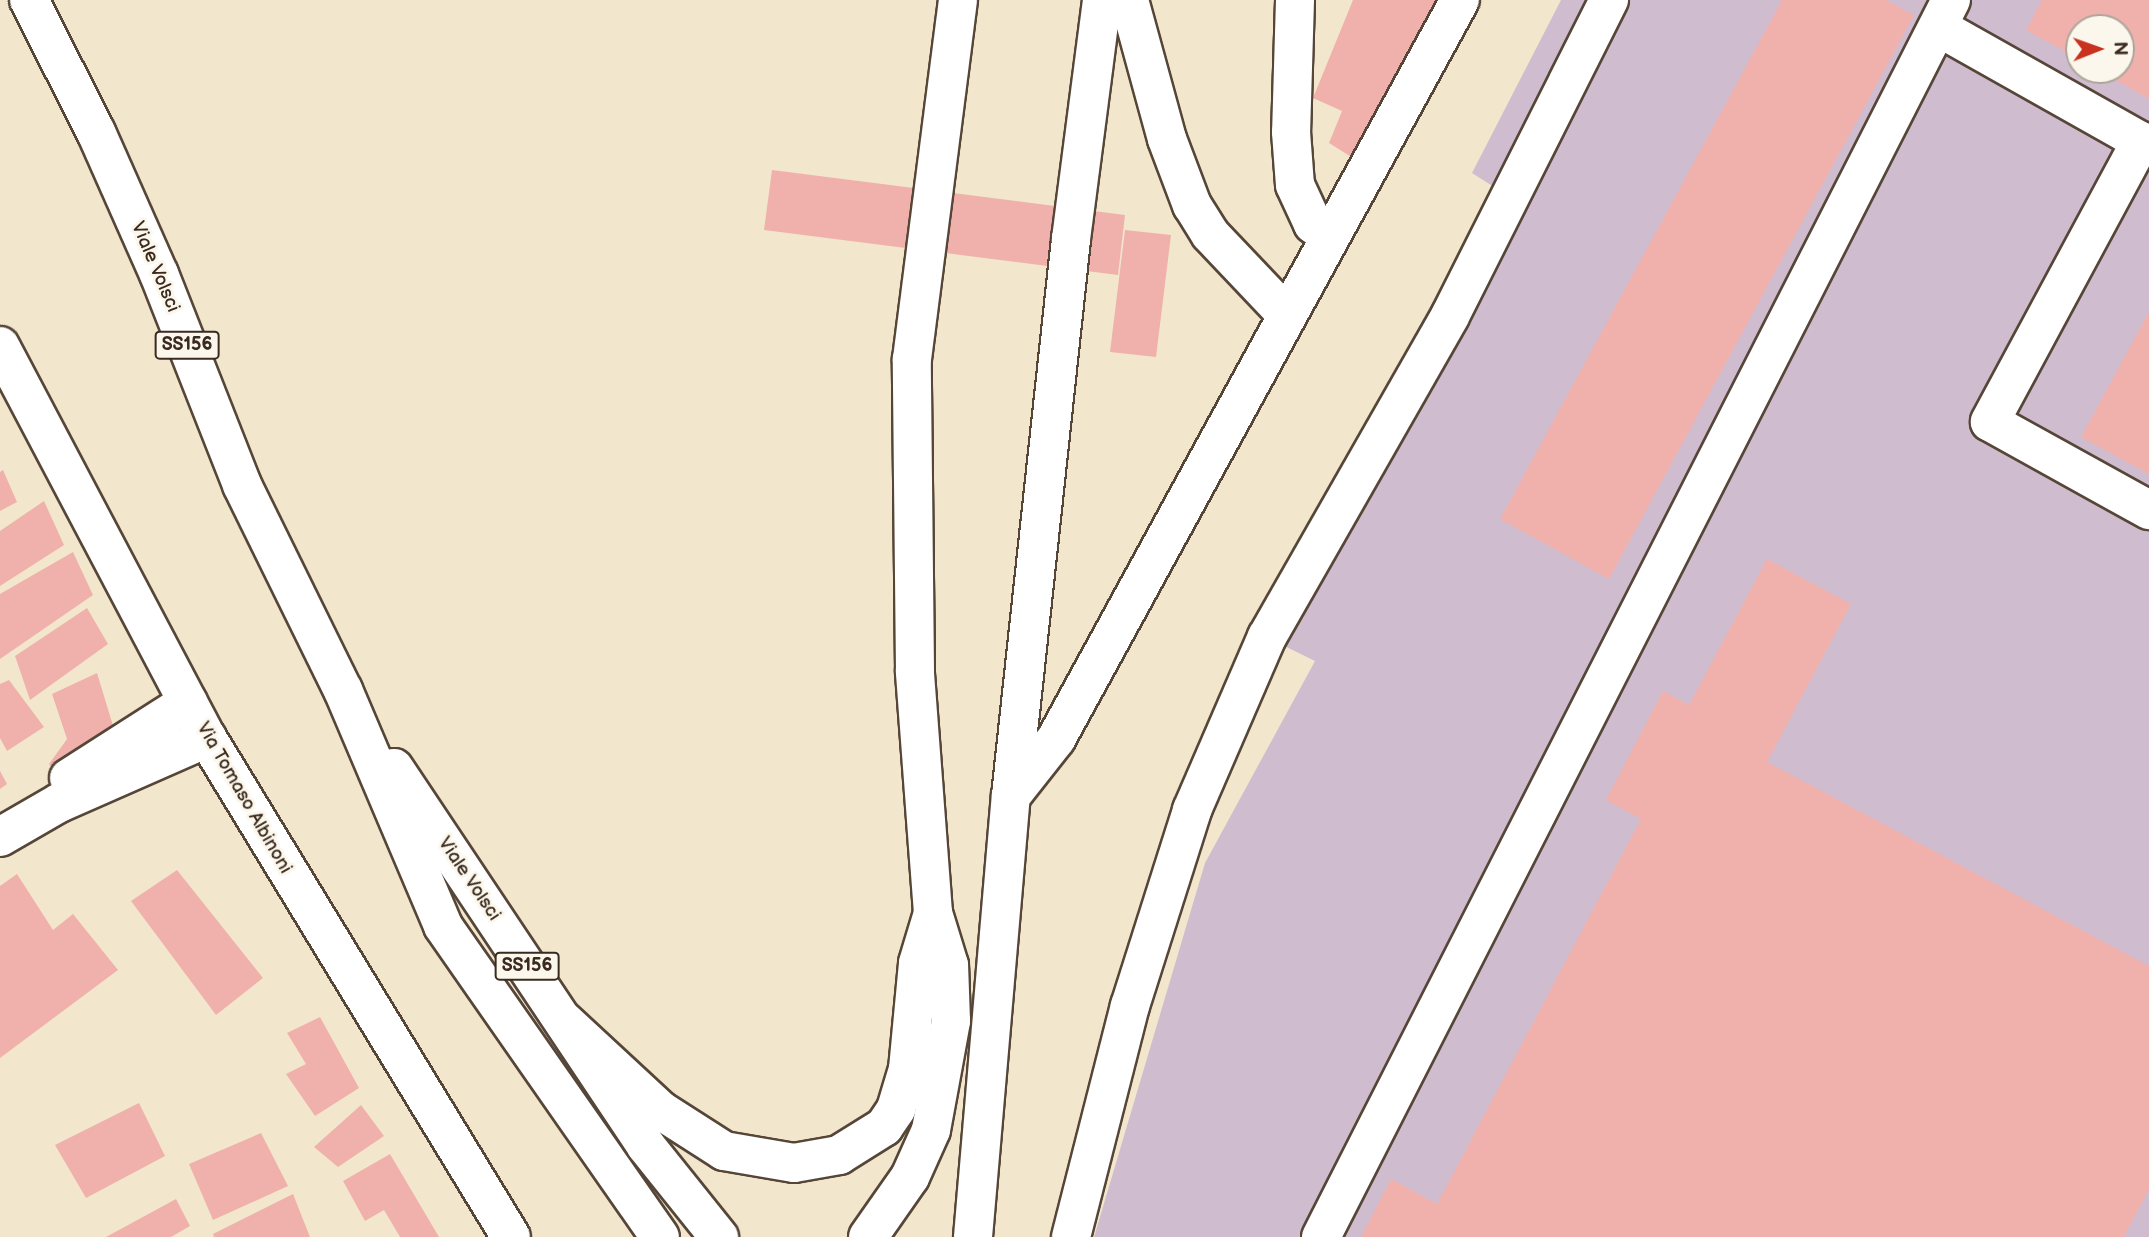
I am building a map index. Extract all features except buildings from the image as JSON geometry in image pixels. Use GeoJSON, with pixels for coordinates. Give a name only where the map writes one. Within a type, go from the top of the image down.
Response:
{"type":"FeatureCollection","features":[{"type":"Feature","properties":{"kind":"main road","name":"Viale Volsci"},"geometry":{"type":"LineString","coordinates":[[29,0],[96,132],[159,274],[242,485],[343,690],[443,926],[660,1237]]}},
{"type":"Feature","properties":{"kind":"main road"},"geometry":{"type":"LineString","coordinates":[[867,1237],[909,1177],[931,1129],[944,1073],[951,1021],[949,965],[933,913],[915,671],[912,359],[958,0]]}},
{"type":"Feature","properties":{"kind":"main road"},"geometry":{"type":"LineString","coordinates":[[973,1237],[1010,796],[1071,239],[1102,0]]}},
{"type":"Feature","properties":{"kind":"main road"},"geometry":{"type":"LineString","coordinates":[[1129,0],[1167,139],[1192,205],[1210,234],[1286,314]]}},
{"type":"Feature","properties":{"kind":"main road"},"geometry":{"type":"LineString","coordinates":[[1295,0],[1291,132],[1295,185],[1313,224],[1329,236]]}},
{"type":"Feature","properties":{"kind":"main road"},"geometry":{"type":"LineString","coordinates":[[1010,796],[1056,739],[1460,0]]}},
{"type":"Feature","properties":{"kind":"main road"},"geometry":{"type":"LineString","coordinates":[[1071,1237],[1130,1006],[1192,810],[1268,637],[1450,316],[1609,0]]}},
{"type":"Feature","properties":{"kind":"main road"},"geometry":{"type":"LineString","coordinates":[[1321,1237],[1944,13],[2145,144],[1990,422],[2149,510]]}},
{"type":"Feature","properties":{"kind":"main road","name":"Via Tomaso Albinoni"},"geometry":{"type":"LineString","coordinates":[[0,346],[207,738],[511,1237]]}},
{"type":"Feature","properties":{"kind":"main road","name":"Viale Volsci"},"geometry":{"type":"LineString","coordinates":[[343,690],[646,1146],[719,1237]]}},
{"type":"Feature","properties":{"kind":"main road"},"geometry":{"type":"LineString","coordinates":[[0,822],[188,702]]}},
{"type":"Feature","properties":{"kind":"main road"},"geometry":{"type":"LineString","coordinates":[[0,838],[59,803],[207,738]]}},
{"type":"Feature","properties":{"kind":"main road"},"geometry":{"type":"LineString","coordinates":[[564,1021],[660,1110],[724,1151],[794,1163],[839,1155],[884,1127],[896,1110],[908,1069],[918,963],[933,913]]}},
{"type":"Feature","properties":{"kind":"main road"},"geometry":{"type":"LineString","coordinates":[[951,1237],[981,1139]]}},
{"type":"Feature","properties":{"kind":"shaded area"},"geometry":{"type":"Polygon","coordinates":[[[1561,0],[2149,0],[2149,1237],[1094,1237],[1205,863],[1315,661],[1256,632],[1494,187],[1472,173],[1561,0]]]}}]}
